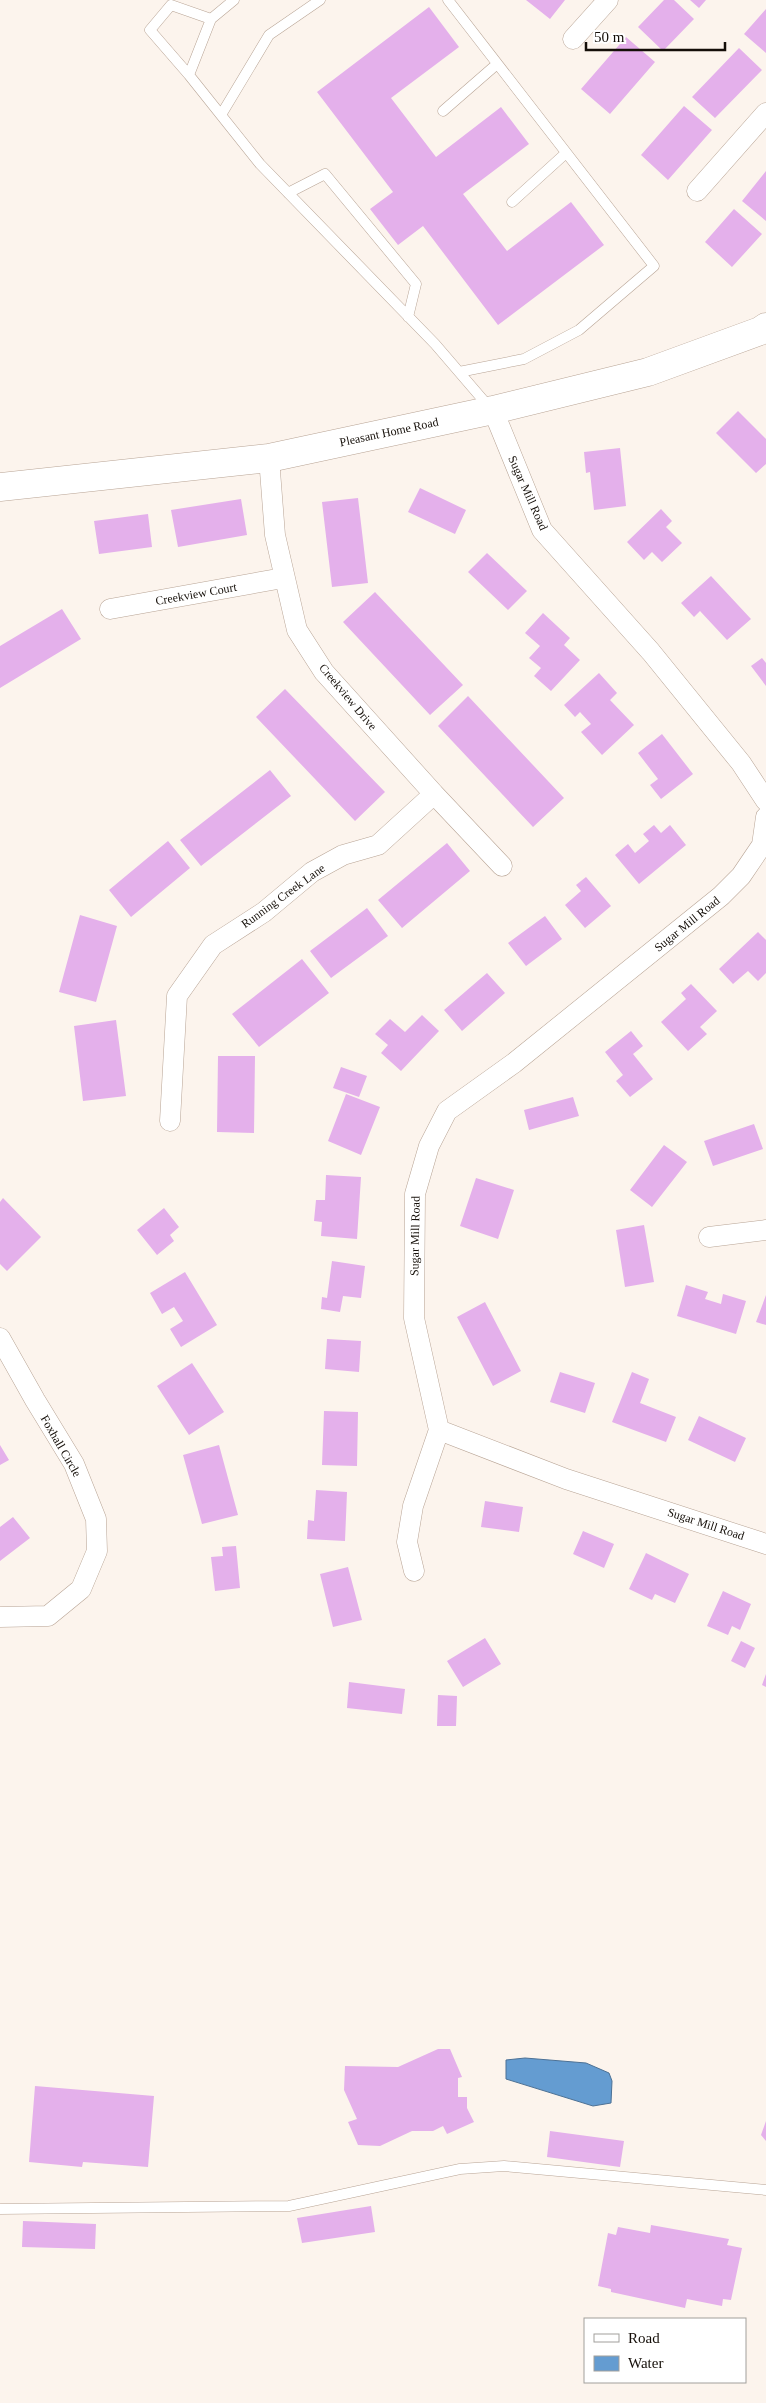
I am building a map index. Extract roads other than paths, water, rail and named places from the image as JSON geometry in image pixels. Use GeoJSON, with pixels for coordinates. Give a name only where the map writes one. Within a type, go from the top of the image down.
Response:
{"type":"FeatureCollection","features":[{"type":"Feature","properties":{"kind":"main road","name":"Pleasant Home Road"},"geometry":{"type":"LineString","coordinates":[[0,487],[269,458],[493,410],[648,372],[764,332]]}},
{"type":"Feature","properties":{"kind":"street"},"geometry":{"type":"LineString","coordinates":[[573,39],[608,0]]}},
{"type":"Feature","properties":{"kind":"street"},"geometry":{"type":"LineString","coordinates":[[697,191],[766,113]]}},
{"type":"Feature","properties":{"kind":"street","name":"Sugar Mill Road"},"geometry":{"type":"LineString","coordinates":[[493,410],[542,530],[657,660],[742,763],[766,801]]}},
{"type":"Feature","properties":{"kind":"street","name":"Creekview Drive"},"geometry":{"type":"LineString","coordinates":[[269,458],[275,535],[283,578],[297,630],[324,672],[502,866]]}},
{"type":"Feature","properties":{"kind":"street","name":"Creekview Court"},"geometry":{"type":"LineString","coordinates":[[110,610],[283,578]]}},
{"type":"Feature","properties":{"kind":"street","name":"Running Creek Lane"},"geometry":{"type":"LineString","coordinates":[[170,1121],[177,996],[213,944],[264,912],[312,872],[343,855],[378,845],[434,794]]}},
{"type":"Feature","properties":{"kind":"street","name":"Sugar Mill Road"},"geometry":{"type":"LineString","coordinates":[[766,817],[762,845],[741,876],[721,896],[514,1063],[447,1111],[429,1146],[415,1194],[414,1318],[439,1430],[566,1479],[766,1544]]}},
{"type":"Feature","properties":{"kind":"street"},"geometry":{"type":"LineString","coordinates":[[709,1237],[766,1230]]}},
{"type":"Feature","properties":{"kind":"street","name":"Foxhall Circle"},"geometry":{"type":"LineString","coordinates":[[0,1338],[34,1400],[74,1464],[96,1518],[97,1551],[82,1589],[48,1616],[0,1617]]}},
{"type":"Feature","properties":{"kind":"street"},"geometry":{"type":"LineString","coordinates":[[414,1571],[407,1542],[413,1506],[439,1430]]}},
{"type":"Feature","properties":{"kind":"lane"},"geometry":{"type":"LineString","coordinates":[[189,75],[211,19],[234,0]]}},
{"type":"Feature","properties":{"kind":"lane"},"geometry":{"type":"LineString","coordinates":[[221,115],[270,35],[320,0]]}},
{"type":"Feature","properties":{"kind":"lane"},"geometry":{"type":"LineString","coordinates":[[448,0],[654,266],[579,330],[524,359],[459,372]]}},
{"type":"Feature","properties":{"kind":"lane"},"geometry":{"type":"LineString","coordinates":[[211,19],[171,5],[150,30],[189,75],[260,164],[408,316],[493,410]]}},
{"type":"Feature","properties":{"kind":"lane"},"geometry":{"type":"LineString","coordinates":[[443,111],[497,64]]}},
{"type":"Feature","properties":{"kind":"lane"},"geometry":{"type":"LineString","coordinates":[[512,202],[566,153]]}},
{"type":"Feature","properties":{"kind":"lane"},"geometry":{"type":"LineString","coordinates":[[288,193],[325,174],[416,284],[408,316]]}},
{"type":"Feature","properties":{"kind":"lane"},"geometry":{"type":"LineString","coordinates":[[0,2210],[289,2206],[460,2169],[504,2166],[766,2190]]}},
{"type":"Feature","properties":{"kind":"water"},"geometry":{"type":"Polygon","coordinates":[[[525,2058],[586,2063],[609,2073],[612,2081],[611,2103],[593,2106],[506,2079],[506,2060],[525,2058]]]}}]}
